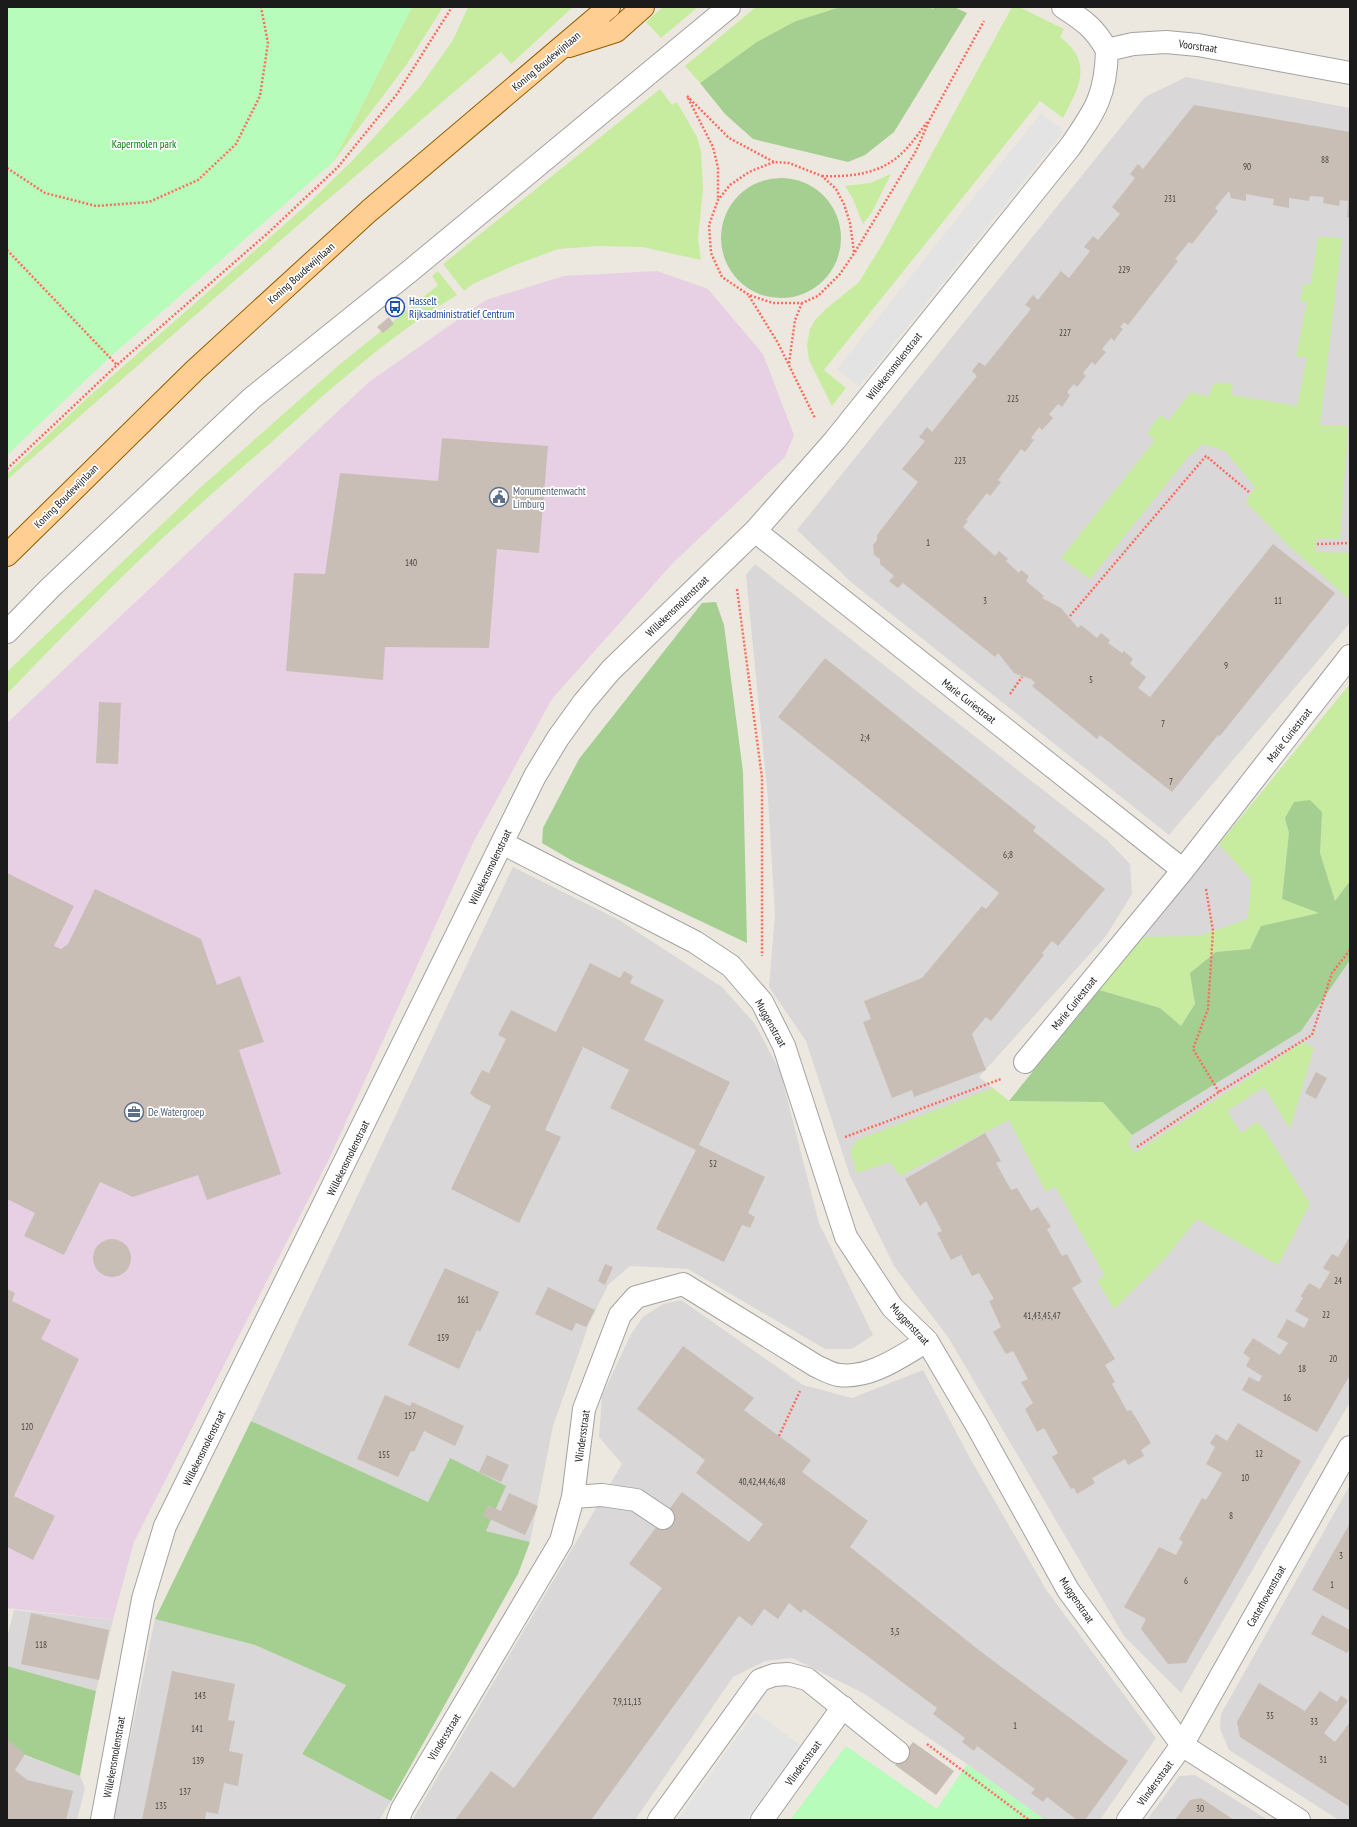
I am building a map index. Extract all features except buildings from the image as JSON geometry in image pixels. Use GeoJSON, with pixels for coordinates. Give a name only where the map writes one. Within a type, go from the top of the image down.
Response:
{"type":"FeatureCollection","features":[{"type":"Feature","properties":{"kind":"main road","name":"Koning Boudewijnlaan"},"geometry":{"type":"LineString","coordinates":[[7,555],[195,370],[369,212],[610,7]]}},
{"type":"Feature","properties":{"kind":"main road"},"geometry":{"type":"LineString","coordinates":[[559,50],[616,31],[643,7]]}},
{"type":"Feature","properties":{"kind":"street"},"geometry":{"type":"LineString","coordinates":[[7,632],[50,588],[252,398],[410,271],[729,7]]}},
{"type":"Feature","properties":{"kind":"street"},"geometry":{"type":"LineString","coordinates":[[1063,7],[1083,20],[1097,33],[1107,50]]}},
{"type":"Feature","properties":{"kind":"street","name":"Voorstraat"},"geometry":{"type":"LineString","coordinates":[[1107,50],[1133,44],[1166,42],[1198,45],[1350,73]]}},
{"type":"Feature","properties":{"kind":"street","name":"Willekensmolenstraat"},"geometry":{"type":"LineString","coordinates":[[102,1820],[143,1599],[165,1526],[420,1013],[535,776],[558,738],[584,702],[611,670],[755,531],[835,440],[1070,147],[1091,117],[1102,91],[1106,75],[1107,50]]}},
{"type":"Feature","properties":{"kind":"street","name":"Marie Curiestraat"},"geometry":{"type":"LineString","coordinates":[[755,531],[1183,870]]}},
{"type":"Feature","properties":{"kind":"street","name":"Marie Curiestraat"},"geometry":{"type":"LineString","coordinates":[[1025,1062],[1183,870],[1350,656]]}},
{"type":"Feature","properties":{"kind":"street","name":"Muggenstraat"},"geometry":{"type":"LineString","coordinates":[[502,843],[695,942],[731,966],[762,1002],[784,1046],[818,1146],[846,1237],[892,1307],[927,1341],[976,1424],[1068,1590],[1182,1745],[1299,1820]]}},
{"type":"Feature","properties":{"kind":"street","name":"Vlindersstraat"},"geometry":{"type":"LineString","coordinates":[[398,1820],[402,1809],[561,1540],[573,1497],[584,1409],[620,1315],[636,1296],[683,1284],[816,1366],[837,1375],[855,1376],[868,1372],[927,1341]]}},
{"type":"Feature","properties":{"kind":"street","name":"Casterhovenstraat"},"geometry":{"type":"LineString","coordinates":[[1182,1745],[1350,1447]]}},
{"type":"Feature","properties":{"kind":"street"},"geometry":{"type":"LineString","coordinates":[[573,1497],[602,1495],[636,1500],[663,1518]]}},
{"type":"Feature","properties":{"kind":"street"},"geometry":{"type":"LineString","coordinates":[[659,1820],[760,1680],[774,1675],[788,1674],[807,1679],[898,1752]]}},
{"type":"Feature","properties":{"kind":"street","name":"Vlindersstraat"},"geometry":{"type":"LineString","coordinates":[[762,1820],[843,1707]]}},
{"type":"Feature","properties":{"kind":"street","name":"Vlindersstraat"},"geometry":{"type":"LineString","coordinates":[[1128,1820],[1182,1745]]}},
{"type":"Feature","properties":{"kind":"path"},"geometry":{"type":"LineString","coordinates":[[7,168],[45,193],[96,206],[149,202],[198,180],[236,144],[260,96],[268,44],[261,7]]}},
{"type":"Feature","properties":{"kind":"path"},"geometry":{"type":"LineString","coordinates":[[7,469],[117,365],[269,232],[338,167],[397,94],[452,7]]}},
{"type":"Feature","properties":{"kind":"path"},"geometry":{"type":"LineString","coordinates":[[774,162],[749,172],[730,185],[718,200],[709,225],[711,253],[722,277],[749,295],[773,303],[802,303],[818,296],[840,274],[916,151],[930,119],[984,21]]}},
{"type":"Feature","properties":{"kind":"path"},"geometry":{"type":"LineString","coordinates":[[718,200],[718,168],[713,147],[687,96],[729,138],[774,162],[789,163],[822,176],[836,189],[844,204],[850,223],[854,252]]}},
{"type":"Feature","properties":{"kind":"path"},"geometry":{"type":"LineString","coordinates":[[822,176],[859,176],[890,162],[901,154],[930,119]]}},
{"type":"Feature","properties":{"kind":"path"},"geometry":{"type":"LineString","coordinates":[[7,250],[117,365]]}},
{"type":"Feature","properties":{"kind":"path"},"geometry":{"type":"LineString","coordinates":[[749,295],[759,310],[789,365],[818,425],[835,440]]}},
{"type":"Feature","properties":{"kind":"path"},"geometry":{"type":"LineString","coordinates":[[789,365],[793,331],[802,303]]}},
{"type":"Feature","properties":{"kind":"path"},"geometry":{"type":"LineString","coordinates":[[1070,616],[1206,456],[1249,492]]}},
{"type":"Feature","properties":{"kind":"path"},"geometry":{"type":"LineString","coordinates":[[1317,544],[1350,543]]}},
{"type":"Feature","properties":{"kind":"path"},"geometry":{"type":"LineString","coordinates":[[733,553],[762,778],[762,1002]]}},
{"type":"Feature","properties":{"kind":"path"},"geometry":{"type":"LineString","coordinates":[[1199,849],[1213,931],[1208,1009],[1193,1049],[1219,1092]]}},
{"type":"Feature","properties":{"kind":"path"},"geometry":{"type":"LineString","coordinates":[[1136,1147],[1219,1092],[1312,1035],[1332,973],[1350,950]]}},
{"type":"Feature","properties":{"kind":"path"},"geometry":{"type":"LineString","coordinates":[[818,1146],[998,1081],[1025,1062]]}},
{"type":"Feature","properties":{"kind":"path"},"geometry":{"type":"LineString","coordinates":[[779,1436],[803,1385],[816,1366]]}},
{"type":"Feature","properties":{"kind":"shaded area"},"geometry":{"type":"Polygon","coordinates":[[[1186,77],[1350,108],[1350,623],[1169,835],[851,582],[797,530],[1145,97],[1186,77]]]}},
{"type":"Feature","properties":{"kind":"shaded area"},"geometry":{"type":"Polygon","coordinates":[[[1041,113],[1064,131],[859,387],[837,369],[1041,113]]]}},
{"type":"Feature","properties":{"kind":"shaded area"},"geometry":{"type":"Polygon","coordinates":[[[657,271],[708,289],[763,354],[794,435],[785,457],[673,563],[552,699],[474,841],[330,1157],[134,1542],[113,1620],[7,1608],[7,723],[369,382],[486,300],[564,276],[657,271]]]}},
{"type":"Feature","properties":{"kind":"shaded area"},"geometry":{"type":"Polygon","coordinates":[[[755,564],[1107,840],[1130,864],[1132,894],[1106,936],[979,1077],[1009,1101],[1350,684],[1350,1402],[1181,1693],[1124,1636],[948,1337],[894,1266],[850,1176],[806,1041],[769,987],[775,914],[768,799],[746,575],[755,564]]]}},
{"type":"Feature","properties":{"kind":"shaded area"},"geometry":{"type":"Polygon","coordinates":[[[513,867],[619,920],[722,987],[755,1024],[780,1071],[819,1223],[873,1335],[852,1349],[825,1349],[688,1269],[630,1266],[608,1285],[589,1324],[553,1426],[530,1542],[486,1531],[450,1458],[428,1502],[251,1421],[513,867]]]}},
{"type":"Feature","properties":{"kind":"shaded area"},"geometry":{"type":"Polygon","coordinates":[[[681,1300],[803,1385],[852,1398],[923,1370],[971,1460],[1047,1591],[1156,1738],[1100,1820],[1045,1820],[967,1764],[863,1693],[792,1658],[765,1661],[733,1677],[635,1820],[414,1820],[414,1817],[622,1464],[599,1437],[602,1396],[631,1334],[643,1317],[663,1304],[681,1300]]]}},
{"type":"Feature","properties":{"kind":"shaded area"},"geometry":{"type":"Polygon","coordinates":[[[1350,1485],[1350,1820],[1339,1820],[1229,1750],[1220,1729],[1221,1714],[1350,1485]]]}},
{"type":"Feature","properties":{"kind":"shaded area"},"geometry":{"type":"Polygon","coordinates":[[[14,1610],[113,1620],[96,1691],[7,1666],[7,1638],[14,1610]]]}},
{"type":"Feature","properties":{"kind":"shaded area"},"geometry":{"type":"Polygon","coordinates":[[[155,1619],[255,1645],[346,1685],[302,1754],[391,1801],[379,1820],[113,1820],[155,1619]]]}},
{"type":"Feature","properties":{"kind":"shaded area"},"geometry":{"type":"Polygon","coordinates":[[[755,1712],[800,1745],[746,1820],[677,1820],[755,1712]]]}},
{"type":"Feature","properties":{"kind":"shaded area"},"geometry":{"type":"Polygon","coordinates":[[[7,1749],[80,1776],[85,1788],[77,1820],[7,1820],[7,1749]]]}},
{"type":"Feature","properties":{"kind":"shaded area"},"geometry":{"type":"Polygon","coordinates":[[[1195,1775],[1268,1820],[1147,1820],[1179,1776],[1195,1775]]]}},
{"type":"Feature","properties":{"kind":"green space","name":"Kapermolen park"},"geometry":{"type":"Polygon","coordinates":[[[7,7],[412,7],[333,162],[110,357],[7,455],[7,7]]]}},
{"type":"Feature","properties":{"kind":"green space"},"geometry":{"type":"Polygon","coordinates":[[[412,7],[443,7],[407,64],[333,162],[412,7]]]}},
{"type":"Feature","properties":{"kind":"green space"},"geometry":{"type":"Polygon","coordinates":[[[468,7],[573,7],[511,64],[501,52],[312,213],[7,480],[7,474],[86,399],[310,202],[354,159],[419,88],[453,40],[468,7]]]}},
{"type":"Feature","properties":{"kind":"green space"},"geometry":{"type":"Polygon","coordinates":[[[663,7],[698,7],[661,38],[646,22],[663,7]]]}},
{"type":"Feature","properties":{"kind":"green space"},"geometry":{"type":"Polygon","coordinates":[[[756,7],[840,7],[796,21],[721,68],[700,83],[685,66],[756,7]]]}},
{"type":"Feature","properties":{"kind":"green space"},"geometry":{"type":"Polygon","coordinates":[[[840,7],[929,7],[933,9],[934,7],[954,7],[967,13],[894,132],[865,155],[848,162],[753,139],[725,114],[700,83],[757,42],[796,21],[840,7]]]}},
{"type":"Feature","properties":{"kind":"green space"},"geometry":{"type":"Polygon","coordinates":[[[1012,7],[1019,7],[1064,29],[1060,37],[1071,46],[1077,56],[1080,66],[1078,86],[1074,96],[1063,118],[1040,101],[824,370],[846,388],[832,406],[809,360],[807,345],[810,329],[815,320],[827,308],[859,282],[883,243],[1012,7]]]}},
{"type":"Feature","properties":{"kind":"green space"},"geometry":{"type":"Polygon","coordinates":[[[660,89],[672,105],[677,102],[697,137],[701,152],[703,189],[698,239],[701,260],[642,247],[598,246],[558,249],[515,265],[473,284],[464,291],[443,264],[660,89]]]}},
{"type":"Feature","properties":{"kind":"green space"},"geometry":{"type":"Polygon","coordinates":[[[891,174],[872,212],[863,224],[853,199],[845,186],[870,183],[891,174]]]}},
{"type":"Feature","properties":{"kind":"green space"},"geometry":{"type":"Polygon","coordinates":[[[781,178],[804,182],[824,195],[837,215],[841,238],[837,261],[824,281],[804,294],[781,298],[758,294],[738,281],[725,261],[721,238],[725,215],[738,195],[758,182],[781,178]]]}},
{"type":"Feature","properties":{"kind":"green space"},"geometry":{"type":"Polygon","coordinates":[[[1318,237],[1342,238],[1320,426],[1348,426],[1340,539],[1317,538],[1315,552],[1350,553],[1350,600],[1287,544],[1246,502],[1255,487],[1225,451],[1203,444],[1188,457],[1090,579],[1061,558],[1155,440],[1147,433],[1160,415],[1168,421],[1191,392],[1208,397],[1214,383],[1233,384],[1231,395],[1297,406],[1307,358],[1296,356],[1307,302],[1300,301],[1303,285],[1311,284],[1318,237]]]}},
{"type":"Feature","properties":{"kind":"green space"},"geometry":{"type":"Polygon","coordinates":[[[438,271],[457,295],[431,311],[358,366],[203,502],[125,574],[7,694],[7,672],[12,667],[202,486],[339,365],[438,285],[432,276],[438,271]]]}},
{"type":"Feature","properties":{"kind":"green space"},"geometry":{"type":"Polygon","coordinates":[[[716,602],[724,625],[743,772],[747,943],[571,860],[542,843],[543,828],[579,759],[702,603],[716,602]]]}},
{"type":"Feature","properties":{"kind":"green space"},"geometry":{"type":"Polygon","coordinates":[[[1350,684],[1350,881],[1335,901],[1320,853],[1322,812],[1285,818],[1289,833],[1282,898],[1320,913],[1262,926],[1250,949],[1216,952],[1190,973],[1195,1004],[1181,1026],[1160,1008],[1099,990],[1143,937],[1199,936],[1248,919],[1251,880],[1219,844],[1350,684]]]}},
{"type":"Feature","properties":{"kind":"green space"},"geometry":{"type":"Polygon","coordinates":[[[1310,800],[1322,812],[1320,853],[1335,901],[1350,881],[1350,960],[1301,1031],[1132,1135],[1103,1102],[1009,1101],[1099,990],[1160,1008],[1181,1026],[1195,1004],[1190,973],[1216,952],[1250,949],[1261,926],[1319,913],[1282,899],[1289,833],[1285,818],[1294,802],[1310,800]]]}},
{"type":"Feature","properties":{"kind":"green space"},"geometry":{"type":"Polygon","coordinates":[[[1303,1042],[1314,1048],[1290,1129],[1264,1087],[1227,1111],[1241,1133],[1257,1122],[1265,1131],[1310,1204],[1278,1265],[1197,1219],[1162,1262],[1114,1309],[1097,1280],[1105,1276],[1055,1186],[1046,1192],[1009,1120],[900,1176],[890,1162],[857,1173],[850,1151],[857,1140],[993,1088],[1009,1101],[1103,1102],[1132,1135],[1128,1143],[1135,1153],[1303,1042]]]}},
{"type":"Feature","properties":{"kind":"green space"},"geometry":{"type":"Polygon","coordinates":[[[251,1421],[428,1502],[450,1458],[506,1486],[486,1531],[530,1542],[518,1574],[391,1801],[302,1754],[346,1685],[255,1645],[155,1619],[251,1421]]]}},
{"type":"Feature","properties":{"kind":"green space"},"geometry":{"type":"Polygon","coordinates":[[[7,1666],[96,1691],[80,1776],[7,1748],[7,1666]]]}},
{"type":"Feature","properties":{"kind":"green space"},"geometry":{"type":"Polygon","coordinates":[[[846,1746],[937,1809],[967,1764],[1045,1820],[790,1820],[846,1746]]]}},
{"type":"Feature","properties":{"kind":"place","name":"Hasselt Rijksadministratief Centrum"},"geometry":{"type":"Point","coordinates":[395,307]}},
{"type":"Feature","properties":{"kind":"place","name":"Monumentenwacht Limburg"},"geometry":{"type":"Point","coordinates":[499,497]}},
{"type":"Feature","properties":{"kind":"place","name":"De Watergroep"},"geometry":{"type":"Point","coordinates":[134,1112]}}]}
